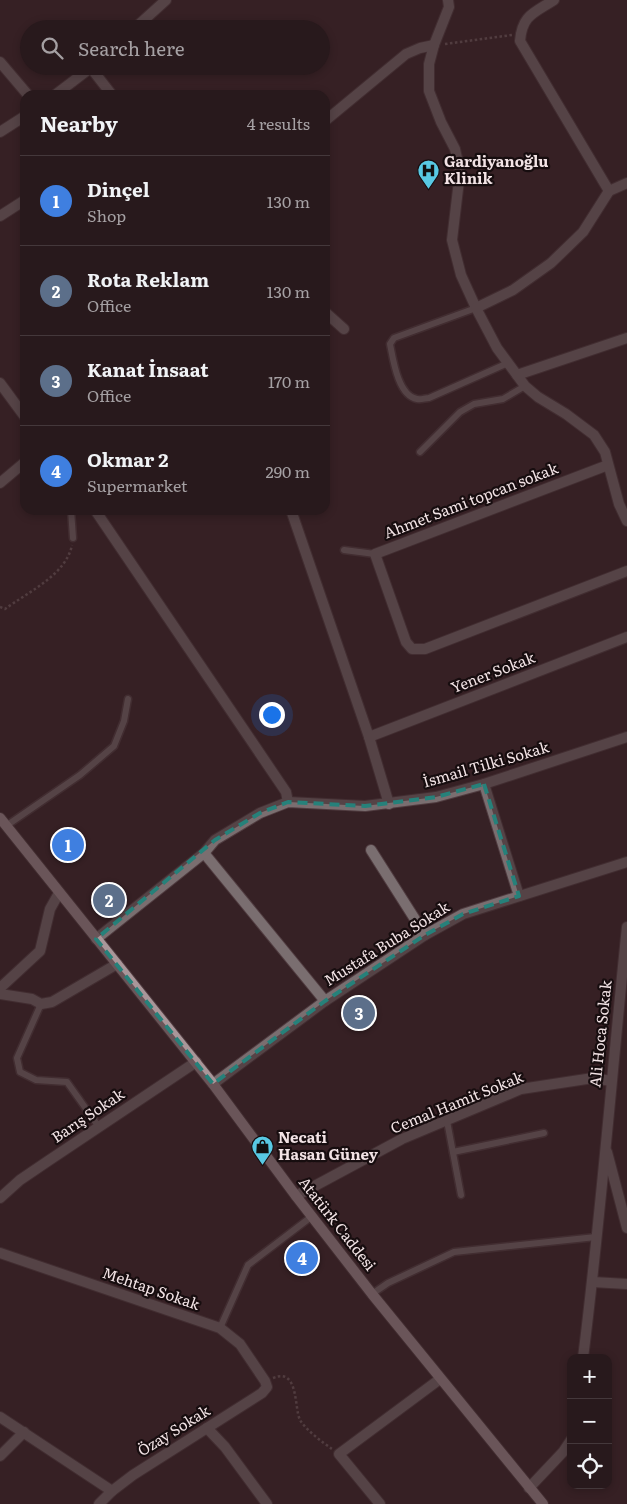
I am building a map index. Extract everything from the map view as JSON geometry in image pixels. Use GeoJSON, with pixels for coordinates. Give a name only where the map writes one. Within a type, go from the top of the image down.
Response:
{"type":"FeatureCollection","features":[{"type":"Feature","properties":{"kind":"street"},"geometry":{"type":"LineString","coordinates":[[144,20],[166,0]]}},
{"type":"Feature","properties":{"kind":"street"},"geometry":{"type":"LineString","coordinates":[[448,0],[449,8],[434,46],[430,64],[429,91],[441,122],[455,149],[460,172],[452,240],[461,275],[497,348],[526,386],[538,397],[566,414],[594,435],[605,452],[619,504],[627,521]]}},
{"type":"Feature","properties":{"kind":"street"},"geometry":{"type":"LineString","coordinates":[[554,0],[529,16],[521,28],[520,41],[609,191]]}},
{"type":"Feature","properties":{"kind":"street"},"geometry":{"type":"LineString","coordinates":[[330,117],[406,54],[420,48],[434,46]]}},
{"type":"Feature","properties":{"kind":"street"},"geometry":{"type":"LineString","coordinates":[[0,62],[24,90]]}},
{"type":"Feature","properties":{"kind":"street"},"geometry":{"type":"LineString","coordinates":[[62,90],[81,75]]}},
{"type":"Feature","properties":{"kind":"street"},"geometry":{"type":"LineString","coordinates":[[98,75],[108,90]]}},
{"type":"Feature","properties":{"kind":"street"},"geometry":{"type":"LineString","coordinates":[[0,132],[20,119]]}},
{"type":"Feature","properties":{"kind":"street"},"geometry":{"type":"LineString","coordinates":[[476,308],[513,290],[551,263],[583,232],[609,191],[627,183]]}},
{"type":"Feature","properties":{"kind":"street"},"geometry":{"type":"LineString","coordinates":[[0,216],[20,203]]}},
{"type":"Feature","properties":{"kind":"street"},"geometry":{"type":"LineString","coordinates":[[330,316],[344,329]]}},
{"type":"Feature","properties":{"kind":"street"},"geometry":{"type":"LineString","coordinates":[[517,375],[627,338]]}},
{"type":"Feature","properties":{"kind":"street"},"geometry":{"type":"LineString","coordinates":[[0,383],[20,410]]}},
{"type":"Feature","properties":{"kind":"street","name":"Ahmet Sami topcan sokak"},"geometry":{"type":"LineString","coordinates":[[608,465],[375,554],[406,642],[412,649],[425,649],[627,571]]}},
{"type":"Feature","properties":{"kind":"street"},"geometry":{"type":"LineString","coordinates":[[0,482],[20,466]]}},
{"type":"Feature","properties":{"kind":"street"},"geometry":{"type":"LineString","coordinates":[[98,515],[286,792],[288,802]]}},
{"type":"Feature","properties":{"kind":"street"},"geometry":{"type":"LineString","coordinates":[[294,515],[390,804]]}},
{"type":"Feature","properties":{"kind":"street","name":"Yener Sokak"},"geometry":{"type":"LineString","coordinates":[[369,737],[627,638]]}},
{"type":"Feature","properties":{"kind":"street","name":"İsmail Tilki Sokak"},"geometry":{"type":"LineString","coordinates":[[96,939],[204,852],[215,840],[260,813],[288,802],[365,806],[436,797],[484,784],[627,737]]}},
{"type":"Feature","properties":{"kind":"street"},"geometry":{"type":"LineString","coordinates":[[484,784],[520,896]]}},
{"type":"Feature","properties":{"kind":"street","name":"Atatürk Caddesi"},"geometry":{"type":"LineString","coordinates":[[3,822],[196,1062],[311,1217],[528,1488],[543,1504]]}},
{"type":"Feature","properties":{"kind":"street"},"geometry":{"type":"LineString","coordinates":[[372,850],[425,935]]}},
{"type":"Feature","properties":{"kind":"street"},"geometry":{"type":"LineString","coordinates":[[204,852],[325,1001]]}},
{"type":"Feature","properties":{"kind":"street","name":"Mustafa Buba Sokak"},"geometry":{"type":"LineString","coordinates":[[213,1084],[325,1001],[425,935],[463,914],[627,862]]}},
{"type":"Feature","properties":{"kind":"street"},"geometry":{"type":"LineString","coordinates":[[0,988],[40,951],[50,909],[60,893]]}},
{"type":"Feature","properties":{"kind":"street","name":"Ali Hoca Sokak"},"geometry":{"type":"LineString","coordinates":[[584,1354],[593,1282],[627,927]]}},
{"type":"Feature","properties":{"kind":"street"},"geometry":{"type":"LineString","coordinates":[[0,994],[32,1000],[41,1004],[52,1002],[117,964]]}},
{"type":"Feature","properties":{"kind":"street","name":"Barış Sokak"},"geometry":{"type":"LineString","coordinates":[[0,1198],[20,1180],[196,1062]]}},
{"type":"Feature","properties":{"kind":"street","name":"Cemal Hamit Sokak"},"geometry":{"type":"LineString","coordinates":[[296,1196],[402,1139],[521,1090],[593,1078],[611,1081]]}},
{"type":"Feature","properties":{"kind":"street","name":"Ali Hoca Sokak"},"geometry":{"type":"LineString","coordinates":[[605,1144],[627,1228]]}},
{"type":"Feature","properties":{"kind":"street","name":"Mehtap Sokak"},"geometry":{"type":"LineString","coordinates":[[0,1254],[220,1328],[240,1344],[266,1384]]}},
{"type":"Feature","properties":{"kind":"street"},"geometry":{"type":"LineString","coordinates":[[593,1282],[627,1284]]}},
{"type":"Feature","properties":{"kind":"street"},"geometry":{"type":"LineString","coordinates":[[380,1504],[340,1454],[440,1379]]}},
{"type":"Feature","properties":{"kind":"street","name":"Özay Sokak"},"geometry":{"type":"LineString","coordinates":[[99,1504],[133,1474],[262,1393],[266,1384]]}},
{"type":"Feature","properties":{"kind":"street"},"geometry":{"type":"LineString","coordinates":[[0,1417],[112,1491]]}},
{"type":"Feature","properties":{"kind":"street"},"geometry":{"type":"LineString","coordinates":[[207,1428],[225,1447],[267,1504]]}},
{"type":"Feature","properties":{"kind":"street"},"geometry":{"type":"LineString","coordinates":[[0,1456],[24,1432]]}},
{"type":"Feature","properties":{"kind":"street"},"geometry":{"type":"LineString","coordinates":[[528,1488],[568,1444]]}},
{"type":"Feature","properties":{"kind":"lane"},"geometry":{"type":"LineString","coordinates":[[476,308],[394,338],[390,344],[397,377],[403,388],[418,400],[429,398],[508,363]]}},
{"type":"Feature","properties":{"kind":"lane"},"geometry":{"type":"LineString","coordinates":[[420,452],[460,412],[474,404],[503,399],[526,386]]}},
{"type":"Feature","properties":{"kind":"lane"},"geometry":{"type":"LineString","coordinates":[[71,515],[73,538]]}},
{"type":"Feature","properties":{"kind":"lane"},"geometry":{"type":"LineString","coordinates":[[344,550],[375,554]]}},
{"type":"Feature","properties":{"kind":"lane"},"geometry":{"type":"LineString","coordinates":[[3,822],[80,775],[114,746],[124,721],[128,698]]}},
{"type":"Feature","properties":{"kind":"lane"},"geometry":{"type":"LineString","coordinates":[[41,1004],[17,1058],[20,1072],[36,1080],[67,1082],[99,1127]]}},
{"type":"Feature","properties":{"kind":"lane"},"geometry":{"type":"LineString","coordinates":[[447,1120],[462,1195]]}},
{"type":"Feature","properties":{"kind":"lane"},"geometry":{"type":"LineString","coordinates":[[453,1152],[544,1134]]}},
{"type":"Feature","properties":{"kind":"lane"},"geometry":{"type":"LineString","coordinates":[[220,1328],[248,1265],[311,1217]]}},
{"type":"Feature","properties":{"kind":"lane"},"geometry":{"type":"LineString","coordinates":[[372,1294],[388,1283],[454,1252],[596,1237]]}},
{"type":"Feature","properties":{"kind":"path"},"geometry":{"type":"LineString","coordinates":[[434,46],[520,34]]}},
{"type":"Feature","properties":{"kind":"path"},"geometry":{"type":"LineString","coordinates":[[0,607],[5,609],[58,572],[70,555],[73,538]]}},
{"type":"Feature","properties":{"kind":"path"},"geometry":{"type":"LineString","coordinates":[[266,1384],[277,1376],[286,1377],[294,1390],[300,1420],[318,1439],[340,1454]]}},
{"type":"Feature","properties":{"kind":"highlighted area"},"geometry":{"type":"Polygon","coordinates":[[[484,784],[519,896],[463,914],[425,935],[325,1001],[213,1084],[96,939],[215,840],[260,813],[288,802],[365,806],[436,797],[484,784]]]}},
{"type":"Feature","properties":{"kind":"place","name":"Gardiyanoğlu Klinik"},"geometry":{"type":"Point","coordinates":[428,190]}},
{"type":"Feature","properties":{"kind":"place","name":"Dinçel"},"geometry":{"type":"Point","coordinates":[68,845]}},
{"type":"Feature","properties":{"kind":"place","name":"Rota Reklam"},"geometry":{"type":"Point","coordinates":[109,900]}},
{"type":"Feature","properties":{"kind":"place","name":"Kanat İnsaat"},"geometry":{"type":"Point","coordinates":[359,1013]}},
{"type":"Feature","properties":{"kind":"place","name":"Necati Hasan Güney"},"geometry":{"type":"Point","coordinates":[262,1166]}},
{"type":"Feature","properties":{"kind":"place","name":"Okmar 2"},"geometry":{"type":"Point","coordinates":[302,1258]}}]}
